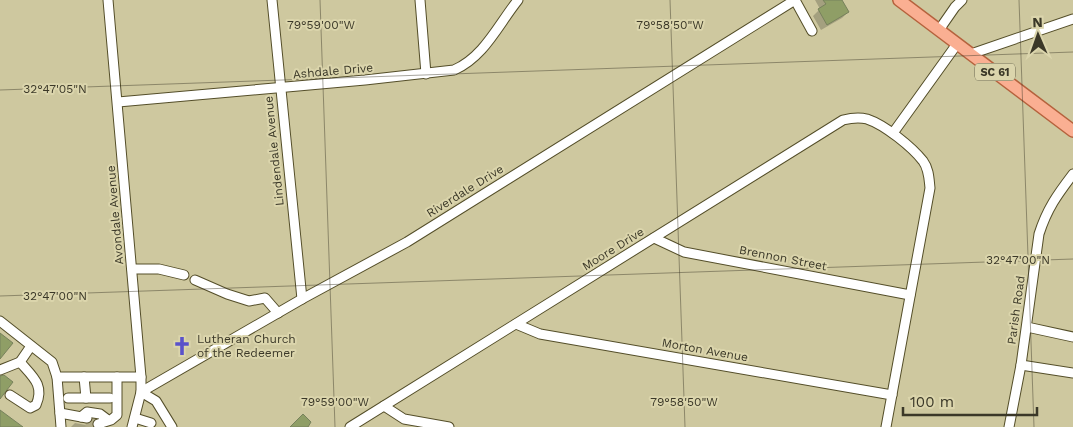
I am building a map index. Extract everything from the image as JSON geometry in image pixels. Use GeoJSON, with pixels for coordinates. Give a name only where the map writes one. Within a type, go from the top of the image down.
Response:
{"type":"FeatureCollection","features":[{"type":"Feature","properties":{"kind":"main road","name":"SC 61"},"geometry":{"type":"LineString","coordinates":[[899,0],[1073,131]]}},
{"type":"Feature","properties":{"kind":"street","name":"Avondale Avenue"},"geometry":{"type":"LineString","coordinates":[[108,0],[141,377],[141,392],[133,422]]}},
{"type":"Feature","properties":{"kind":"street","name":"Lindendale Avenue"},"geometry":{"type":"LineString","coordinates":[[272,0],[302,299]]}},
{"type":"Feature","properties":{"kind":"street"},"geometry":{"type":"LineString","coordinates":[[420,0],[426,74]]}},
{"type":"Feature","properties":{"kind":"street","name":"Ashdale Drive"},"geometry":{"type":"LineString","coordinates":[[118,102],[454,70],[463,66],[477,55],[518,0]]}},
{"type":"Feature","properties":{"kind":"street"},"geometry":{"type":"LineString","coordinates":[[795,0],[812,31]]}},
{"type":"Feature","properties":{"kind":"street","name":"Riverdale Drive"},"geometry":{"type":"LineString","coordinates":[[141,392],[302,299],[407,242],[795,0]]}},
{"type":"Feature","properties":{"kind":"street"},"geometry":{"type":"LineString","coordinates":[[939,30],[962,0]]}},
{"type":"Feature","properties":{"kind":"street"},"geometry":{"type":"LineString","coordinates":[[970,54],[1073,20]]}},
{"type":"Feature","properties":{"kind":"street"},"geometry":{"type":"LineString","coordinates":[[893,133],[957,44]]}},
{"type":"Feature","properties":{"kind":"street","name":"Moore Drive"},"geometry":{"type":"LineString","coordinates":[[350,427],[843,120],[854,118],[866,119],[893,133],[924,162],[928,172],[930,188],[886,427]]}},
{"type":"Feature","properties":{"kind":"street","name":"Parish Road"},"geometry":{"type":"LineString","coordinates":[[1010,427],[1040,234],[1045,216],[1052,202],[1073,174]]}},
{"type":"Feature","properties":{"kind":"street","name":"Brennon Street"},"geometry":{"type":"LineString","coordinates":[[654,238],[684,252],[910,295]]}},
{"type":"Feature","properties":{"kind":"street"},"geometry":{"type":"LineString","coordinates":[[132,269],[159,269],[184,275]]}},
{"type":"Feature","properties":{"kind":"street"},"geometry":{"type":"LineString","coordinates":[[195,280],[249,301],[265,298],[278,313]]}},
{"type":"Feature","properties":{"kind":"street"},"geometry":{"type":"LineString","coordinates":[[0,321],[52,362],[57,377],[61,427]]}},
{"type":"Feature","properties":{"kind":"street","name":"Morton Avenue"},"geometry":{"type":"LineString","coordinates":[[516,324],[540,334],[892,395]]}},
{"type":"Feature","properties":{"kind":"street"},"geometry":{"type":"LineString","coordinates":[[1027,327],[1073,338]]}},
{"type":"Feature","properties":{"kind":"street"},"geometry":{"type":"LineString","coordinates":[[0,370],[20,362],[31,346]]}},
{"type":"Feature","properties":{"kind":"street"},"geometry":{"type":"LineString","coordinates":[[10,395],[30,408],[36,405],[39,399],[39,388],[20,362]]}},
{"type":"Feature","properties":{"kind":"street"},"geometry":{"type":"LineString","coordinates":[[1021,365],[1073,373]]}},
{"type":"Feature","properties":{"kind":"street"},"geometry":{"type":"LineString","coordinates":[[57,377],[141,377]]}},
{"type":"Feature","properties":{"kind":"street"},"geometry":{"type":"LineString","coordinates":[[84,377],[86,398]]}},
{"type":"Feature","properties":{"kind":"street"},"geometry":{"type":"LineString","coordinates":[[98,422],[111,420],[117,415],[118,377]]}},
{"type":"Feature","properties":{"kind":"street"},"geometry":{"type":"LineString","coordinates":[[141,392],[156,401],[172,427]]}},
{"type":"Feature","properties":{"kind":"street"},"geometry":{"type":"LineString","coordinates":[[68,398],[110,398]]}},
{"type":"Feature","properties":{"kind":"street"},"geometry":{"type":"LineString","coordinates":[[384,406],[403,423],[449,427]]}},
{"type":"Feature","properties":{"kind":"street"},"geometry":{"type":"LineString","coordinates":[[60,413],[85,419],[87,412],[100,414],[108,420]]}},
{"type":"Feature","properties":{"kind":"street"},"geometry":{"type":"LineString","coordinates":[[133,422],[151,424]]}},
{"type":"Feature","properties":{"kind":"building"},"geometry":{"type":"Polygon","coordinates":[[[823,0],[842,0],[849,12],[827,25],[818,9],[826,4],[823,0]]]}},
{"type":"Feature","properties":{"kind":"building"},"geometry":{"type":"Polygon","coordinates":[[[0,333],[13,343],[0,359],[0,333]]]}},
{"type":"Feature","properties":{"kind":"building"},"geometry":{"type":"Polygon","coordinates":[[[4,375],[13,382],[0,399],[0,376],[4,375]]]}},
{"type":"Feature","properties":{"kind":"building"},"geometry":{"type":"Polygon","coordinates":[[[0,410],[23,427],[0,427],[0,410]]]}},
{"type":"Feature","properties":{"kind":"building"},"geometry":{"type":"Polygon","coordinates":[[[303,414],[311,422],[308,427],[290,427],[303,414]]]}},
{"type":"Feature","properties":{"kind":"tunnel"},"geometry":{"type":"LineString","coordinates":[[86,422],[98,424]]}},
{"type":"Feature","properties":{"kind":"place","name":"Lutheran Church of the Redeemer"},"geometry":{"type":"Point","coordinates":[182,346]}}]}
